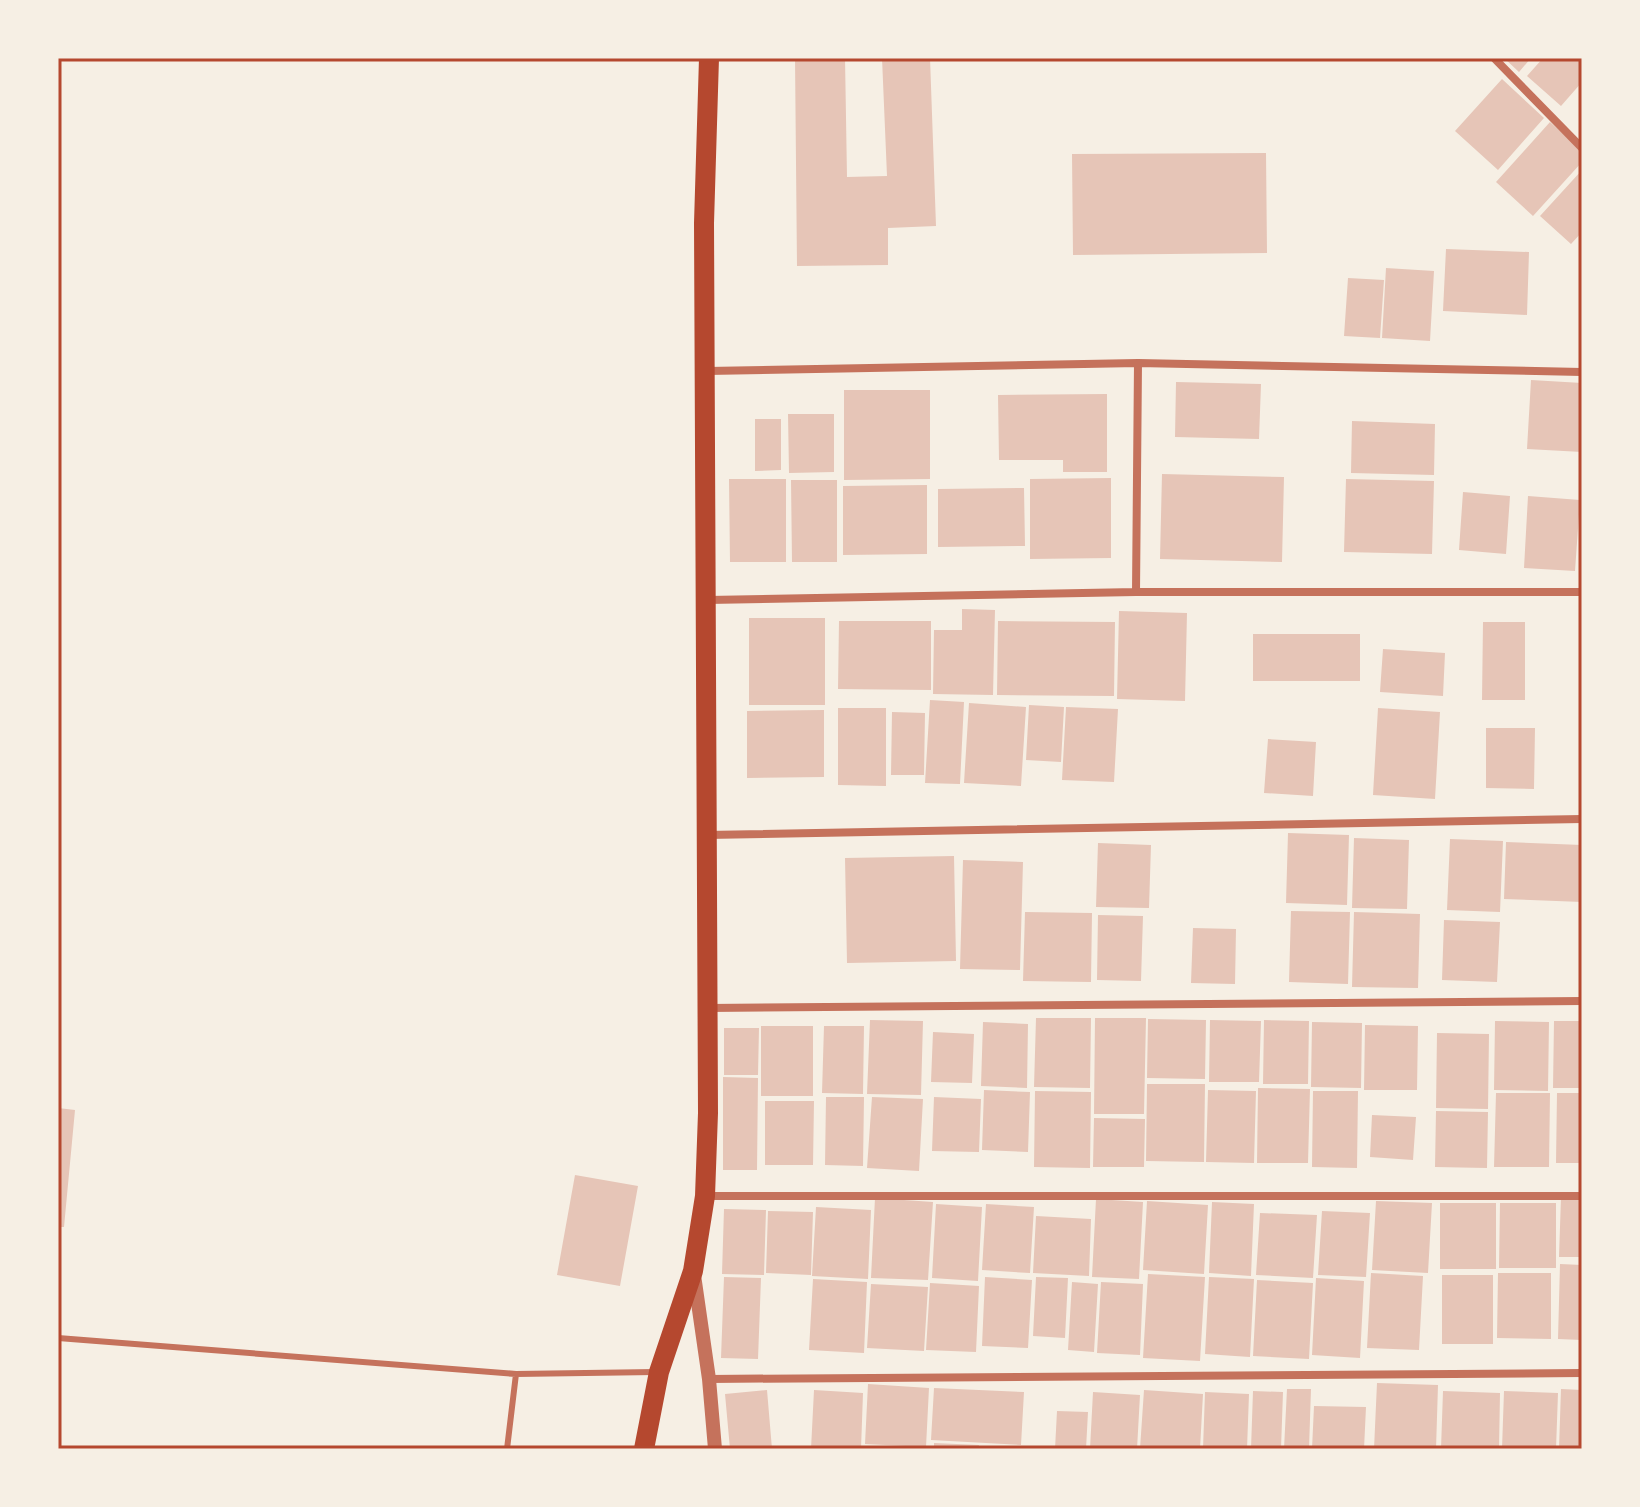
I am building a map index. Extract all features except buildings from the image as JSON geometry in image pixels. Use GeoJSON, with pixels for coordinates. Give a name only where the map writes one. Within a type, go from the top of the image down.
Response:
{"type":"FeatureCollection","features":[{"type":"Feature","properties":{"kind":"main road"},"geometry":{"type":"LineString","coordinates":[[644,1449],[659,1372],[693,1271],[705,1196],[708,1113],[704,223],[709,58]]}},
{"type":"Feature","properties":{"kind":"street"},"geometry":{"type":"LineString","coordinates":[[1494,58],[1582,148]]}},
{"type":"Feature","properties":{"kind":"street"},"geometry":{"type":"LineString","coordinates":[[707,371],[1138,363],[1582,372]]}},
{"type":"Feature","properties":{"kind":"street"},"geometry":{"type":"LineString","coordinates":[[1136,592],[1138,363]]}},
{"type":"Feature","properties":{"kind":"street"},"geometry":{"type":"LineString","coordinates":[[707,600],[1136,592],[1582,592]]}},
{"type":"Feature","properties":{"kind":"street"},"geometry":{"type":"LineString","coordinates":[[707,835],[1582,819]]}},
{"type":"Feature","properties":{"kind":"street"},"geometry":{"type":"LineString","coordinates":[[707,1008],[1582,1001]]}},
{"type":"Feature","properties":{"kind":"street"},"geometry":{"type":"LineString","coordinates":[[705,1196],[1582,1196]]}},
{"type":"Feature","properties":{"kind":"street"},"geometry":{"type":"LineString","coordinates":[[693,1271],[709,1379],[715,1449]]}},
{"type":"Feature","properties":{"kind":"street"},"geometry":{"type":"LineString","coordinates":[[709,1379],[1582,1373]]}},
{"type":"Feature","properties":{"kind":"lane"},"geometry":{"type":"LineString","coordinates":[[58,1338],[516,1374],[659,1372]]}},
{"type":"Feature","properties":{"kind":"lane"},"geometry":{"type":"LineString","coordinates":[[507,1449],[516,1374]]}}]}
